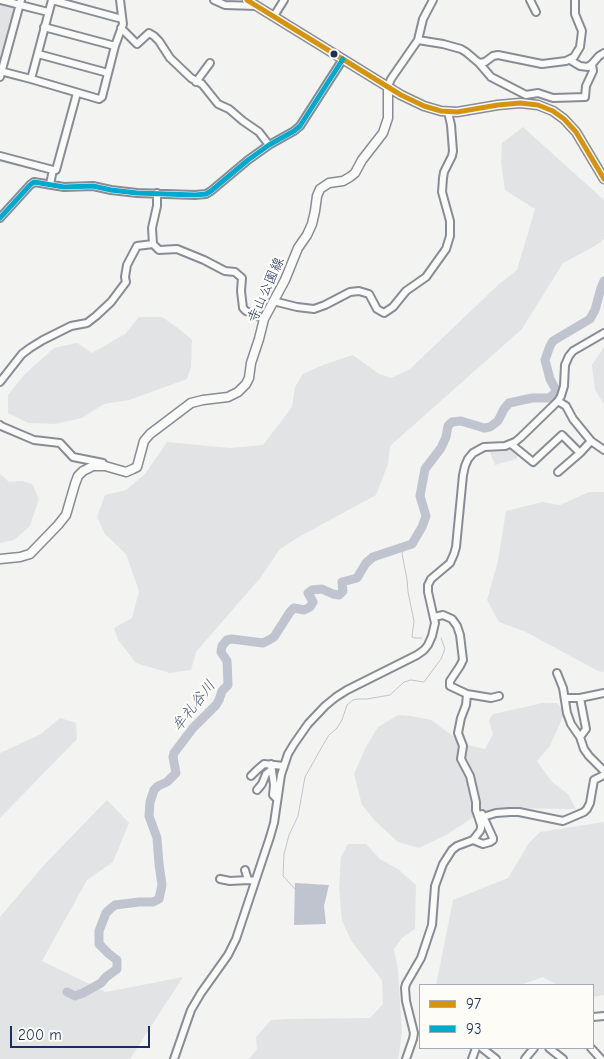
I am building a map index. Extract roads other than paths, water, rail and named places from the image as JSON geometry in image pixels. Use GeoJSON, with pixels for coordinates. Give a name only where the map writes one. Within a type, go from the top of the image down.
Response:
{"type":"FeatureCollection","features":[{"type":"Feature","properties":{"kind":"main road"},"geometry":{"type":"LineString","coordinates":[[247,0],[404,96],[424,106],[448,112],[513,103],[530,103],[559,114],[576,132],[604,179]]}},
{"type":"Feature","properties":{"kind":"main road","name":"寺山公園線"},"geometry":{"type":"LineString","coordinates":[[0,559],[20,557],[30,554],[35,549],[66,515],[78,476],[83,471],[93,466],[105,466],[126,472],[137,467],[144,441],[150,434],[191,404],[203,400],[228,397],[242,389],[249,378],[250,363],[264,319],[285,280],[298,248],[312,224],[320,189],[326,184],[343,181],[355,173],[362,160],[383,133],[388,118],[388,86]]}},
{"type":"Feature","properties":{"kind":"street"},"geometry":{"type":"LineString","coordinates":[[1,0],[20,2],[48,12]]}},
{"type":"Feature","properties":{"kind":"street"},"geometry":{"type":"LineString","coordinates":[[31,79],[52,0],[122,19]]}},
{"type":"Feature","properties":{"kind":"street"},"geometry":{"type":"LineString","coordinates":[[20,2],[0,73],[31,79],[99,99],[102,97],[121,28],[120,0]]}},
{"type":"Feature","properties":{"kind":"street"},"geometry":{"type":"LineString","coordinates":[[214,0],[225,5],[257,6]]}},
{"type":"Feature","properties":{"kind":"street"},"geometry":{"type":"LineString","coordinates":[[274,16],[284,0]]}},
{"type":"Feature","properties":{"kind":"street"},"geometry":{"type":"LineString","coordinates":[[388,86],[418,40],[423,19],[433,0]]}},
{"type":"Feature","properties":{"kind":"street"},"geometry":{"type":"LineString","coordinates":[[530,0],[536,12]]}},
{"type":"Feature","properties":{"kind":"street"},"geometry":{"type":"LineString","coordinates":[[479,63],[498,55],[542,64],[570,60],[580,47],[582,36],[581,28],[574,14],[575,0]]}},
{"type":"Feature","properties":{"kind":"street"},"geometry":{"type":"LineString","coordinates":[[44,27],[115,46]]}},
{"type":"Feature","properties":{"kind":"street"},"geometry":{"type":"LineString","coordinates":[[121,28],[136,44],[149,33],[154,36],[170,58],[196,82],[202,84],[218,104],[229,109],[259,132],[269,145]]}},
{"type":"Feature","properties":{"kind":"street"},"geometry":{"type":"LineString","coordinates":[[418,40],[461,49],[479,63],[491,77],[526,95],[538,93],[553,98],[584,97],[586,86],[593,71],[592,64]]}},
{"type":"Feature","properties":{"kind":"street"},"geometry":{"type":"LineString","coordinates":[[570,60],[583,67],[588,67],[598,56],[604,53]]}},
{"type":"Feature","properties":{"kind":"street"},"geometry":{"type":"LineString","coordinates":[[38,54],[108,73]]}},
{"type":"Feature","properties":{"kind":"street"},"geometry":{"type":"LineString","coordinates":[[0,218],[30,184],[34,182],[64,187],[93,186],[111,190],[157,193],[195,195],[212,192],[248,160],[300,126],[343,59]]}},
{"type":"Feature","properties":{"kind":"street"},"geometry":{"type":"LineString","coordinates":[[196,82],[210,64]]}},
{"type":"Feature","properties":{"kind":"street"},"geometry":{"type":"LineString","coordinates":[[50,184],[53,170],[56,170],[77,93]]}},
{"type":"Feature","properties":{"kind":"street"},"geometry":{"type":"LineString","coordinates":[[274,301],[314,309],[350,292],[359,291],[369,294],[377,309],[384,313],[393,308],[406,291],[426,277],[446,249],[451,229],[442,192],[442,178],[453,151],[448,112]]}},
{"type":"Feature","properties":{"kind":"street"},"geometry":{"type":"LineString","coordinates":[[0,156],[53,170]]}},
{"type":"Feature","properties":{"kind":"street"},"geometry":{"type":"LineString","coordinates":[[157,193],[157,206],[152,228],[153,244],[159,250],[176,249],[225,271],[235,272],[242,278],[243,308],[264,319]]}},
{"type":"Feature","properties":{"kind":"street"},"geometry":{"type":"LineString","coordinates":[[0,382],[22,354],[30,348],[71,326],[87,323],[96,316],[111,302],[126,282],[125,277],[128,265],[137,246],[153,244]]}},
{"type":"Feature","properties":{"kind":"street"},"geometry":{"type":"LineString","coordinates":[[174,1059],[191,1010],[201,992],[228,955],[236,939],[270,837],[280,781],[284,766],[294,744],[302,732],[330,701],[346,690],[410,659],[424,650],[432,636],[434,623],[428,585],[431,578],[450,563],[454,554],[465,466],[468,459],[478,450],[491,446],[505,446],[521,437],[558,401],[564,386],[565,365],[569,356],[573,351],[604,333]]}},
{"type":"Feature","properties":{"kind":"street"},"geometry":{"type":"LineString","coordinates":[[558,401],[566,406],[573,419],[591,440],[604,450]]}},
{"type":"Feature","properties":{"kind":"street"},"geometry":{"type":"LineString","coordinates":[[0,426],[34,440],[60,443],[73,457],[103,463],[105,466]]}},
{"type":"Feature","properties":{"kind":"street"},"geometry":{"type":"LineString","coordinates":[[511,444],[534,462],[562,435],[580,453]]}},
{"type":"Feature","properties":{"kind":"street"},"geometry":{"type":"LineString","coordinates":[[558,472],[580,453],[591,440]]}},
{"type":"Feature","properties":{"kind":"street"},"geometry":{"type":"LineString","coordinates":[[434,617],[443,615],[452,619],[460,635],[463,660],[450,681],[450,686],[467,694],[491,698],[499,696]]}},
{"type":"Feature","properties":{"kind":"street"},"geometry":{"type":"LineString","coordinates":[[557,673],[571,724],[580,737],[584,749],[604,771]]}},
{"type":"Feature","properties":{"kind":"street"},"geometry":{"type":"LineString","coordinates":[[565,698],[580,698],[604,692]]}},
{"type":"Feature","properties":{"kind":"street"},"geometry":{"type":"LineString","coordinates":[[467,694],[458,733],[463,746],[461,759],[470,776],[476,802],[493,838],[490,842],[483,844],[473,840]]}},
{"type":"Feature","properties":{"kind":"street"},"geometry":{"type":"LineString","coordinates":[[580,698],[586,729],[580,737]]}},
{"type":"Feature","properties":{"kind":"street"},"geometry":{"type":"LineString","coordinates":[[595,762],[604,763]]}},
{"type":"Feature","properties":{"kind":"street"},"geometry":{"type":"LineString","coordinates":[[251,776],[264,764],[271,767],[284,766]]}},
{"type":"Feature","properties":{"kind":"street"},"geometry":{"type":"LineString","coordinates":[[257,790],[271,767]]}},
{"type":"Feature","properties":{"kind":"street"},"geometry":{"type":"LineString","coordinates":[[271,767],[274,785],[273,796],[277,799]]}},
{"type":"Feature","properties":{"kind":"street"},"geometry":{"type":"LineString","coordinates":[[483,817],[496,813],[519,812],[562,820],[587,809],[590,803],[594,780],[604,775]]}},
{"type":"Feature","properties":{"kind":"street"},"geometry":{"type":"LineString","coordinates":[[406,1059],[414,1033],[406,1001],[406,984],[421,958],[432,926],[435,886],[444,864],[452,850],[473,840],[480,831],[481,825],[476,810],[476,802]]}},
{"type":"Feature","properties":{"kind":"street"},"geometry":{"type":"LineString","coordinates":[[245,870],[248,880]]}},
{"type":"Feature","properties":{"kind":"street"},"geometry":{"type":"LineString","coordinates":[[220,879],[256,881]]}},
{"type":"Feature","properties":{"kind":"street"},"geometry":{"type":"LineString","coordinates":[[483,1049],[496,1059]]}},
{"type":"Feature","properties":{"kind":"street"},"geometry":{"type":"LineString","coordinates":[[525,1059],[533,1049]]}},
{"type":"Feature","properties":{"kind":"street"},"geometry":{"type":"LineString","coordinates":[[550,1049],[563,1059]]}},
{"type":"Feature","properties":{"kind":"street"},"geometry":{"type":"LineString","coordinates":[[592,1049],[603,1059]]}},
{"type":"Feature","properties":{"kind":"waterway","name":"牟礼谷川"},"geometry":{"type":"LineString","coordinates":[[67,992],[75,996],[83,993],[101,983],[117,969],[117,960],[99,944],[99,931],[106,913],[115,905],[153,902],[159,899],[162,885],[157,838],[149,816],[150,802],[154,790],[167,782],[176,773],[174,753],[193,728],[216,705],[222,691],[228,685],[227,661],[221,652],[222,646],[227,640],[232,639],[263,643],[269,640],[274,637],[294,608],[304,610],[310,607],[313,602],[308,593],[312,590],[322,589],[339,595],[343,591],[342,582],[357,578],[366,563],[373,557],[412,544],[426,516],[420,496],[425,469],[441,448],[448,426],[452,422],[461,421],[484,428],[490,427],[498,421],[509,403],[532,398],[549,398],[554,394],[556,390],[550,379],[545,360],[550,346],[553,341],[590,319],[595,310],[604,281]]}},
{"type":"Feature","properties":{"kind":"waterway"},"geometry":{"type":"LineString","coordinates":[[404,547],[402,554],[414,621],[412,637],[422,638]]}},
{"type":"Feature","properties":{"kind":"waterway"},"geometry":{"type":"LineString","coordinates":[[295,889],[283,876],[284,854],[289,835],[298,816],[305,777],[323,745],[329,735],[337,728],[347,705],[353,700],[390,695],[404,682],[411,680],[424,682],[441,659],[445,649],[441,638]]}}]}
